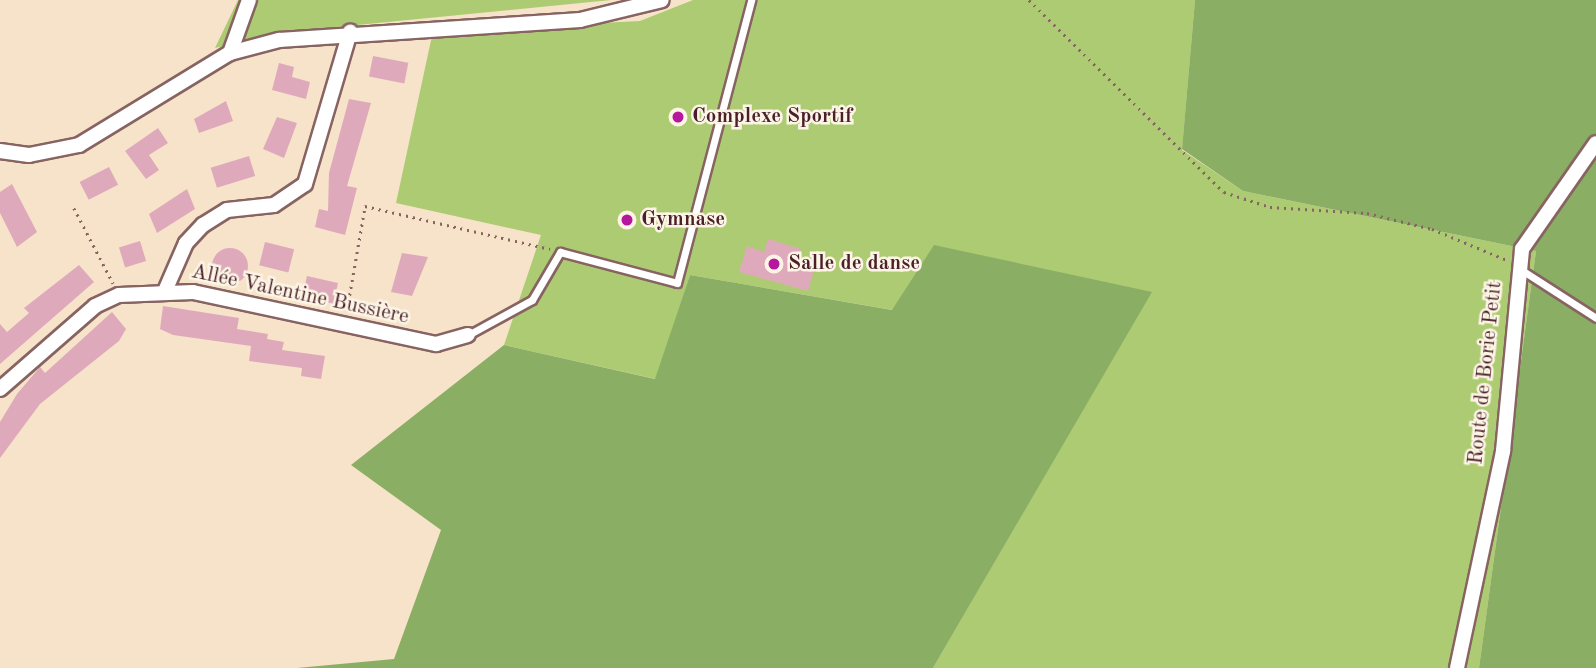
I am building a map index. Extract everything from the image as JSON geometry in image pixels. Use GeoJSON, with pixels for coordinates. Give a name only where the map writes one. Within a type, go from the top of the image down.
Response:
{"type":"FeatureCollection","features":[{"type":"Feature","properties":{"kind":"street"},"geometry":{"type":"LineString","coordinates":[[230,54],[249,0]]}},
{"type":"Feature","properties":{"kind":"street"},"geometry":{"type":"LineString","coordinates":[[0,151],[29,155],[79,145],[230,54],[350,32],[580,20],[662,0]]}},
{"type":"Feature","properties":{"kind":"street"},"geometry":{"type":"LineString","coordinates":[[165,291],[186,243],[203,225],[228,211],[274,205],[305,184],[350,32]]}},
{"type":"Feature","properties":{"kind":"street","name":"Route de Borie Petit"},"geometry":{"type":"LineString","coordinates":[[1457,668],[1503,451],[1518,268],[1522,249],[1596,143]]}},
{"type":"Feature","properties":{"kind":"street","name":"Allée Valentine Bussière"},"geometry":{"type":"LineString","coordinates":[[119,295],[165,291],[193,292],[343,329],[436,344],[468,335]]}},
{"type":"Feature","properties":{"kind":"street"},"geometry":{"type":"LineString","coordinates":[[0,389],[95,306],[119,295]]}},
{"type":"Feature","properties":{"kind":"lane"},"geometry":{"type":"LineString","coordinates":[[468,335],[532,300],[560,252],[677,283],[751,0]]}},
{"type":"Feature","properties":{"kind":"lane"},"geometry":{"type":"LineString","coordinates":[[1518,268],[1596,318]]}},
{"type":"Feature","properties":{"kind":"path"},"geometry":{"type":"LineString","coordinates":[[1029,0],[1224,192],[1270,207],[1367,213],[1432,229],[1491,250],[1518,268]]}},
{"type":"Feature","properties":{"kind":"path"},"geometry":{"type":"LineString","coordinates":[[343,329],[365,206],[560,252]]}},
{"type":"Feature","properties":{"kind":"path"},"geometry":{"type":"LineString","coordinates":[[74,208],[119,295]]}},
{"type":"Feature","properties":{"kind":"green space"},"geometry":{"type":"Polygon","coordinates":[[[238,0],[611,0],[276,33],[215,48],[238,0]]]}},
{"type":"Feature","properties":{"kind":"green space"},"geometry":{"type":"Polygon","coordinates":[[[693,0],[1195,0],[1182,150],[1243,191],[1536,251],[1479,668],[933,668],[1151,292],[893,310],[690,275],[656,379],[504,345],[541,235],[396,203],[433,31],[640,21],[693,0]]]}},
{"type":"Feature","properties":{"kind":"green space"},"geometry":{"type":"Polygon","coordinates":[[[1195,0],[1596,0],[1596,668],[1479,668],[1536,251],[1243,191],[1182,149],[1195,0]]]}},
{"type":"Feature","properties":{"kind":"green space"},"geometry":{"type":"Polygon","coordinates":[[[934,245],[1152,292],[933,668],[297,668],[394,659],[441,530],[351,465],[504,345],[655,379],[690,275],[892,310],[934,245]]]}},
{"type":"Feature","properties":{"kind":"building"},"geometry":{"type":"Polygon","coordinates":[[[373,56],[408,63],[404,83],[369,77],[373,56]]]}},
{"type":"Feature","properties":{"kind":"building"},"geometry":{"type":"Polygon","coordinates":[[[279,63],[294,67],[292,77],[310,82],[306,99],[272,90],[279,63]]]}},
{"type":"Feature","properties":{"kind":"building"},"geometry":{"type":"Polygon","coordinates":[[[349,99],[371,103],[347,186],[357,188],[345,235],[315,227],[319,209],[328,211],[329,173],[349,99]]]}},
{"type":"Feature","properties":{"kind":"building"},"geometry":{"type":"Polygon","coordinates":[[[226,101],[233,121],[199,133],[194,119],[226,101]]]}},
{"type":"Feature","properties":{"kind":"building"},"geometry":{"type":"Polygon","coordinates":[[[277,117],[297,123],[284,158],[263,149],[277,117]]]}},
{"type":"Feature","properties":{"kind":"building"},"geometry":{"type":"Polygon","coordinates":[[[158,128],[168,143],[149,155],[159,170],[146,179],[125,151],[158,128]]]}},
{"type":"Feature","properties":{"kind":"building"},"geometry":{"type":"Polygon","coordinates":[[[249,156],[255,176],[217,188],[211,168],[249,156]]]}},
{"type":"Feature","properties":{"kind":"building"},"geometry":{"type":"Polygon","coordinates":[[[109,167],[118,185],[89,200],[80,182],[109,167]]]}},
{"type":"Feature","properties":{"kind":"building"},"geometry":{"type":"Polygon","coordinates":[[[12,184],[37,232],[17,247],[0,213],[0,192],[12,184]]]}},
{"type":"Feature","properties":{"kind":"building"},"geometry":{"type":"Polygon","coordinates":[[[187,189],[195,209],[157,233],[149,214],[187,189]]]}},
{"type":"Feature","properties":{"kind":"building","name":"Salle de danse"},"geometry":{"type":"Polygon","coordinates":[[[768,239],[801,249],[797,261],[815,266],[808,291],[739,272],[747,246],[764,252],[768,239]]]}},
{"type":"Feature","properties":{"kind":"building"},"geometry":{"type":"Polygon","coordinates":[[[140,241],[146,261],[125,268],[119,247],[140,241]]]}},
{"type":"Feature","properties":{"kind":"building"},"geometry":{"type":"Polygon","coordinates":[[[265,242],[294,249],[288,273],[259,265],[265,242]]]}},
{"type":"Feature","properties":{"kind":"building"},"geometry":{"type":"Polygon","coordinates":[[[230,248],[243,253],[248,266],[243,279],[230,284],[217,279],[212,266],[217,253],[230,248]]]}},
{"type":"Feature","properties":{"kind":"building"},"geometry":{"type":"Polygon","coordinates":[[[402,253],[428,257],[412,296],[391,292],[402,253]]]}},
{"type":"Feature","properties":{"kind":"building"},"geometry":{"type":"Polygon","coordinates":[[[79,265],[94,282],[0,364],[0,324],[7,332],[29,313],[24,308],[79,265]]]}},
{"type":"Feature","properties":{"kind":"building"},"geometry":{"type":"Polygon","coordinates":[[[307,276],[338,283],[333,304],[303,294],[307,276]]]}},
{"type":"Feature","properties":{"kind":"building"},"geometry":{"type":"Polygon","coordinates":[[[163,306],[239,318],[237,329],[268,334],[267,339],[284,342],[282,350],[325,356],[321,379],[301,376],[302,368],[249,361],[251,346],[173,335],[160,329],[163,306]]]}},
{"type":"Feature","properties":{"kind":"building"},"geometry":{"type":"Polygon","coordinates":[[[112,312],[126,329],[119,341],[40,404],[0,458],[0,422],[17,394],[40,367],[45,373],[112,312]]]}},
{"type":"Feature","properties":{"kind":"place","name":"Complexe Sportif"},"geometry":{"type":"Point","coordinates":[678,117]}},
{"type":"Feature","properties":{"kind":"place","name":"Gymnase"},"geometry":{"type":"Point","coordinates":[627,220]}},
{"type":"Feature","properties":{"kind":"place","name":"Salle de danse"},"geometry":{"type":"Point","coordinates":[774,264]}}]}
